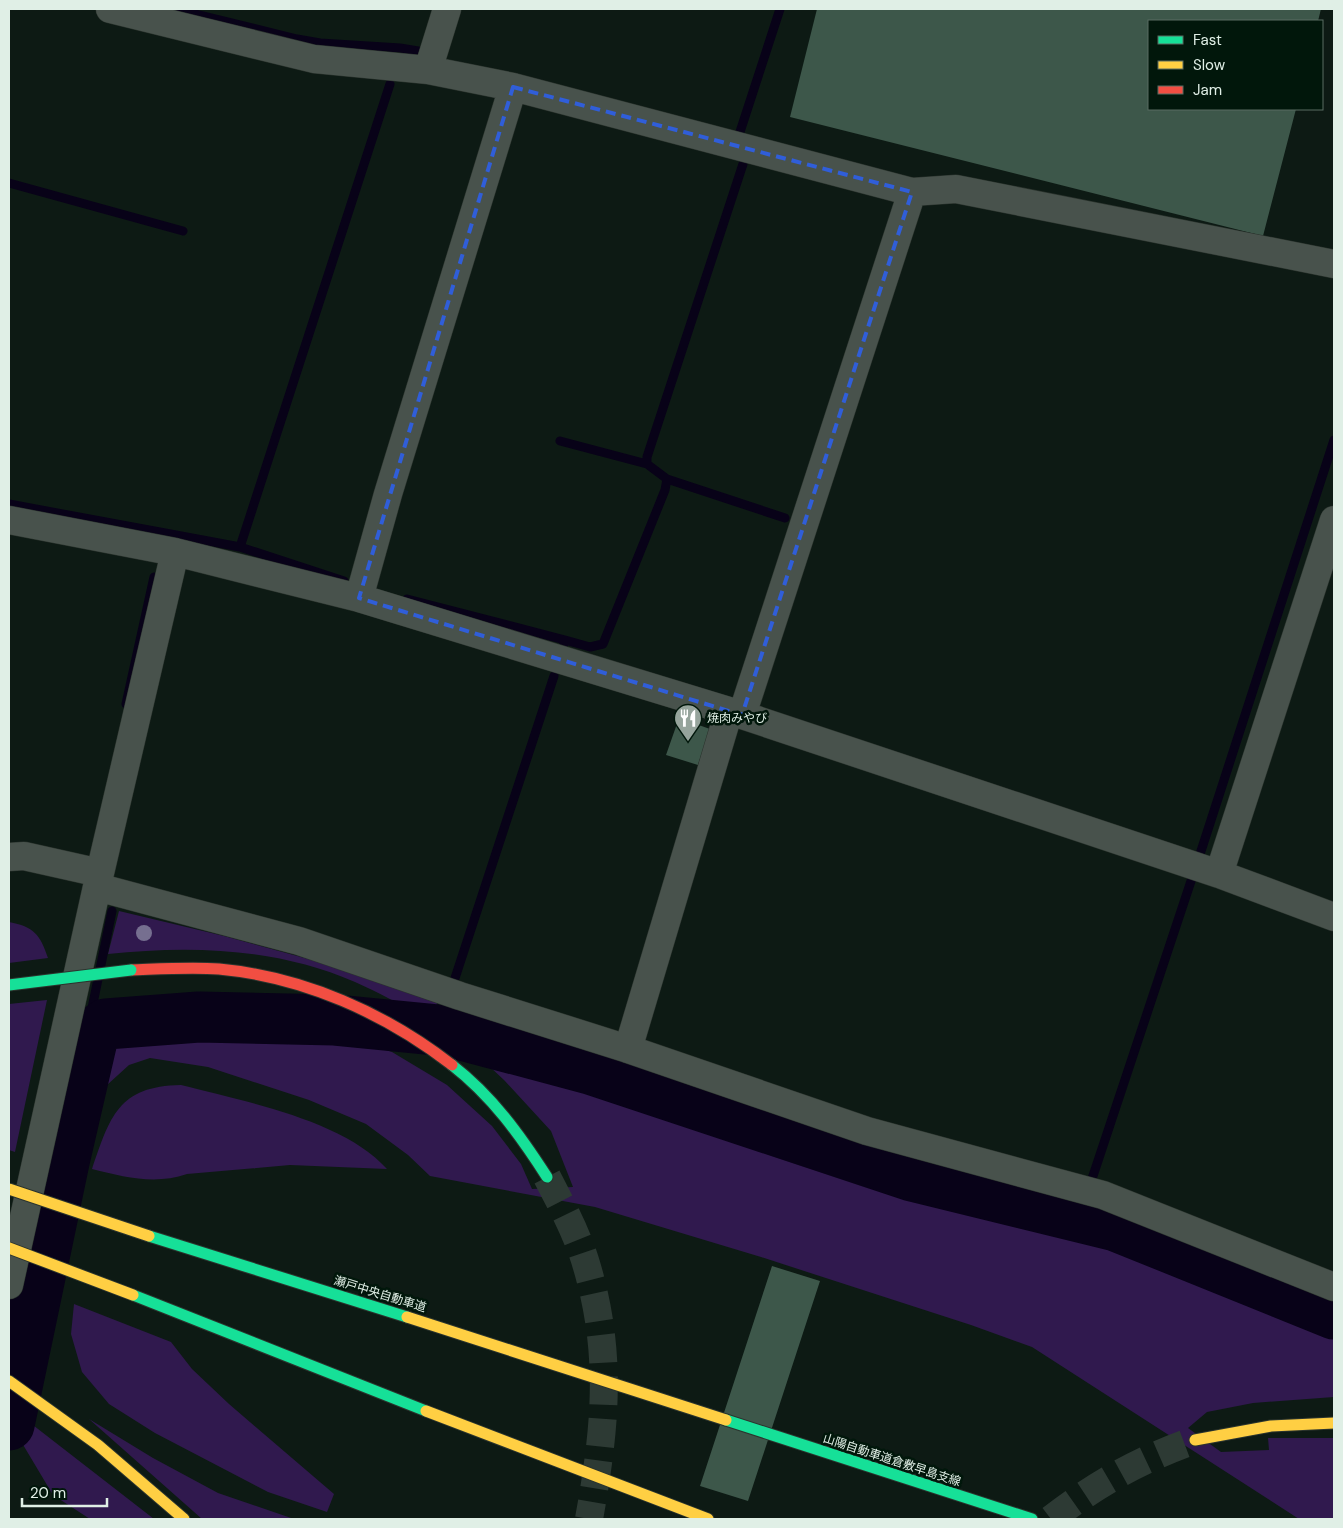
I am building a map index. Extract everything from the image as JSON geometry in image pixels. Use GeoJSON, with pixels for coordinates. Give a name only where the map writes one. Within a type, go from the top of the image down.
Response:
{"type":"FeatureCollection","features":[{"type":"Feature","properties":{"kind":"highway"},"geometry":{"type":"LineString","coordinates":[[9,986],[131,970],[191,968],[232,970],[305,986],[382,1017],[418,1038],[450,1062],[488,1096],[518,1133],[548,1177]]}},
{"type":"Feature","properties":{"kind":"highway","name":"瀬戸中央自動車道"},"geometry":{"type":"LineString","coordinates":[[9,1189],[148,1236],[744,1426]]}},
{"type":"Feature","properties":{"kind":"highway"},"geometry":{"type":"LineString","coordinates":[[9,1248],[134,1295],[552,1461],[708,1519]]}},
{"type":"Feature","properties":{"kind":"highway"},"geometry":{"type":"LineString","coordinates":[[9,1381],[98,1445],[184,1519]]}},
{"type":"Feature","properties":{"kind":"highway"},"geometry":{"type":"LineString","coordinates":[[1195,1440],[1271,1426],[1334,1423]]}},
{"type":"Feature","properties":{"kind":"highway","name":"山陽自動車道倉敷早島支線"},"geometry":{"type":"LineString","coordinates":[[744,1426],[1032,1519]]}},
{"type":"Feature","properties":{"kind":"street"},"geometry":{"type":"LineString","coordinates":[[110,9],[314,58],[431,59],[512,86],[912,192],[956,190],[1334,264]]}},
{"type":"Feature","properties":{"kind":"street"},"geometry":{"type":"LineString","coordinates":[[431,59],[447,9]]}},
{"type":"Feature","properties":{"kind":"street"},"geometry":{"type":"LineString","coordinates":[[361,591],[388,494],[512,86]]}},
{"type":"Feature","properties":{"kind":"street"},"geometry":{"type":"LineString","coordinates":[[628,1049],[736,713],[912,192]]}},
{"type":"Feature","properties":{"kind":"street"},"geometry":{"type":"LineString","coordinates":[[9,520],[361,591],[736,713],[1204,869],[1334,917]]}},
{"type":"Feature","properties":{"kind":"street"},"geometry":{"type":"LineString","coordinates":[[1204,869],[1334,520]]}},
{"type":"Feature","properties":{"kind":"street"},"geometry":{"type":"LineString","coordinates":[[9,1285],[99,880],[175,552]]}},
{"type":"Feature","properties":{"kind":"street"},"geometry":{"type":"LineString","coordinates":[[9,857],[24,856],[299,941],[449,993],[628,1049],[867,1131],[1103,1196],[1334,1287]]}},
{"type":"Feature","properties":{"kind":"highlighted area"},"geometry":{"type":"Polygon","coordinates":[[[513,87],[912,192],[742,715],[359,598],[513,87]]]}},
{"type":"Feature","properties":{"kind":"shaded area"},"geometry":{"type":"Polygon","coordinates":[[[119,911],[224,936],[312,960],[437,1003],[432,1020],[355,982],[295,962],[234,952],[202,950],[140,951],[108,954],[119,911]]]}},
{"type":"Feature","properties":{"kind":"shaded area"},"geometry":{"type":"Polygon","coordinates":[[[9,922],[25,926],[35,933],[39,937],[48,958],[9,963],[9,922]]]}},
{"type":"Feature","properties":{"kind":"shaded area"},"geometry":{"type":"Polygon","coordinates":[[[47,1000],[15,1152],[9,1150],[9,1004],[47,1000]]]}},
{"type":"Feature","properties":{"kind":"shaded area"},"geometry":{"type":"Polygon","coordinates":[[[137,1034],[345,1037],[392,1052],[447,1085],[492,1126],[521,1164],[532,1189],[573,1187],[551,1131],[504,1080],[473,1051],[602,1086],[906,1186],[1059,1229],[1114,1237],[1334,1326],[1334,1397],[1253,1403],[1207,1412],[1188,1428],[1221,1452],[1269,1450],[1268,1438],[1334,1438],[1334,1519],[1299,1519],[1032,1347],[971,1325],[761,1257],[595,1207],[430,1176],[408,1155],[366,1124],[309,1100],[208,1067],[150,1058],[129,1065],[107,1085],[89,1117],[102,1061],[112,1042],[137,1034]]]}},
{"type":"Feature","properties":{"kind":"shaded area"},"geometry":{"type":"Polygon","coordinates":[[[181,1085],[262,1106],[319,1125],[345,1137],[368,1152],[387,1169],[290,1165],[187,1174],[163,1179],[140,1179],[92,1169],[111,1120],[130,1098],[143,1091],[181,1085]]]}},
{"type":"Feature","properties":{"kind":"shaded area"},"geometry":{"type":"Polygon","coordinates":[[[74,1304],[171,1342],[192,1369],[229,1404],[334,1494],[327,1512],[268,1492],[155,1433],[109,1404],[82,1372],[71,1334],[74,1304]]]}},
{"type":"Feature","properties":{"kind":"shaded area"},"geometry":{"type":"Polygon","coordinates":[[[89,1419],[153,1458],[218,1493],[294,1519],[202,1519],[89,1419]]]}},
{"type":"Feature","properties":{"kind":"shaded area"},"geometry":{"type":"Polygon","coordinates":[[[29,1422],[154,1519],[90,1519],[53,1495],[22,1443],[29,1422]]]}},
{"type":"Feature","properties":{"kind":"building"},"geometry":{"type":"Polygon","coordinates":[[[817,9],[1321,9],[1318,20],[1148,20],[1148,110],[1296,110],[1263,236],[790,117],[817,9]]]}},
{"type":"Feature","properties":{"kind":"building","name":"焼肉みやび"},"geometry":{"type":"Polygon","coordinates":[[[679,718],[710,729],[698,765],[666,755],[679,718]]]}},
{"type":"Feature","properties":{"kind":"building"},"geometry":{"type":"Polygon","coordinates":[[[772,1266],[820,1281],[748,1501],[700,1486],[772,1266]]]}},
{"type":"Feature","properties":{"kind":"waterway"},"geometry":{"type":"LineString","coordinates":[[175,9],[320,43],[400,48],[430,53]]}},
{"type":"Feature","properties":{"kind":"waterway"},"geometry":{"type":"LineString","coordinates":[[739,135],[780,9]]}},
{"type":"Feature","properties":{"kind":"waterway"},"geometry":{"type":"LineString","coordinates":[[165,533],[240,547],[390,84]]}},
{"type":"Feature","properties":{"kind":"waterway"},"geometry":{"type":"LineString","coordinates":[[563,647],[565,640],[590,647],[603,644],[665,490],[667,479],[647,464],[647,457],[743,164]]}},
{"type":"Feature","properties":{"kind":"waterway"},"geometry":{"type":"LineString","coordinates":[[9,183],[183,231]]}},
{"type":"Feature","properties":{"kind":"waterway"},"geometry":{"type":"LineString","coordinates":[[1079,1218],[1202,848],[1334,440]]}},
{"type":"Feature","properties":{"kind":"waterway"},"geometry":{"type":"LineString","coordinates":[[560,441],[647,464]]}},
{"type":"Feature","properties":{"kind":"waterway"},"geometry":{"type":"LineString","coordinates":[[667,479],[785,518]]}},
{"type":"Feature","properties":{"kind":"waterway"},"geometry":{"type":"LineString","coordinates":[[9,504],[165,533],[164,536]]}},
{"type":"Feature","properties":{"kind":"waterway"},"geometry":{"type":"LineString","coordinates":[[240,547],[344,581]]}},
{"type":"Feature","properties":{"kind":"waterway"},"geometry":{"type":"LineString","coordinates":[[126,704],[154,577]]}},
{"type":"Feature","properties":{"kind":"waterway"},"geometry":{"type":"LineString","coordinates":[[407,599],[565,640]]}},
{"type":"Feature","properties":{"kind":"waterway"},"geometry":{"type":"LineString","coordinates":[[438,1030],[554,676]]}},
{"type":"Feature","properties":{"kind":"waterway"},"geometry":{"type":"LineString","coordinates":[[94,1032],[90,1018],[112,911]]}},
{"type":"Feature","properties":{"kind":"waterway"},"geometry":{"type":"LineString","coordinates":[[9,1425],[64,1162],[94,1032],[106,1024],[199,1017],[335,1020],[447,1031],[590,1069],[912,1176],[1116,1226],[1334,1314]]}},
{"type":"Feature","properties":{"kind":"tunnel"},"geometry":{"type":"LineString","coordinates":[[547,1177],[569,1221],[583,1255],[601,1331],[604,1393],[599,1455],[589,1519]]}},
{"type":"Feature","properties":{"kind":"tunnel"},"geometry":{"type":"LineString","coordinates":[[1051,1519],[1102,1483],[1137,1464],[1195,1440]]}},
{"type":"Feature","properties":{"kind":"traffic: fast"},"geometry":{"type":"LineString","coordinates":[[9,985],[131,970]]}},
{"type":"Feature","properties":{"kind":"traffic: fast"},"geometry":{"type":"LineString","coordinates":[[452,1065],[493,1103],[547,1177]]}},
{"type":"Feature","properties":{"kind":"traffic: fast"},"geometry":{"type":"LineString","coordinates":[[149,1236],[407,1317]]}},
{"type":"Feature","properties":{"kind":"traffic: fast"},"geometry":{"type":"LineString","coordinates":[[133,1295],[426,1411]]}},
{"type":"Feature","properties":{"kind":"traffic: fast"},"geometry":{"type":"LineString","coordinates":[[726,1420],[1032,1519]]}},
{"type":"Feature","properties":{"kind":"traffic: slow"},"geometry":{"type":"LineString","coordinates":[[9,1189],[149,1236]]}},
{"type":"Feature","properties":{"kind":"traffic: slow"},"geometry":{"type":"LineString","coordinates":[[9,1248],[133,1295]]}},
{"type":"Feature","properties":{"kind":"traffic: slow"},"geometry":{"type":"LineString","coordinates":[[407,1317],[726,1420]]}},
{"type":"Feature","properties":{"kind":"traffic: slow"},"geometry":{"type":"LineString","coordinates":[[9,1381],[98,1445],[184,1519]]}},
{"type":"Feature","properties":{"kind":"traffic: slow"},"geometry":{"type":"LineString","coordinates":[[426,1411],[708,1519]]}},
{"type":"Feature","properties":{"kind":"traffic: slow"},"geometry":{"type":"LineString","coordinates":[[1195,1440],[1271,1426],[1334,1423]]}},
{"type":"Feature","properties":{"kind":"traffic: jam"},"geometry":{"type":"LineString","coordinates":[[131,970],[219,969],[251,973],[282,980],[342,1000],[371,1014],[399,1029],[452,1065]]}},
{"type":"Feature","properties":{"kind":"place","name":"焼肉みやび"},"geometry":{"type":"Point","coordinates":[688,742]}}]}
